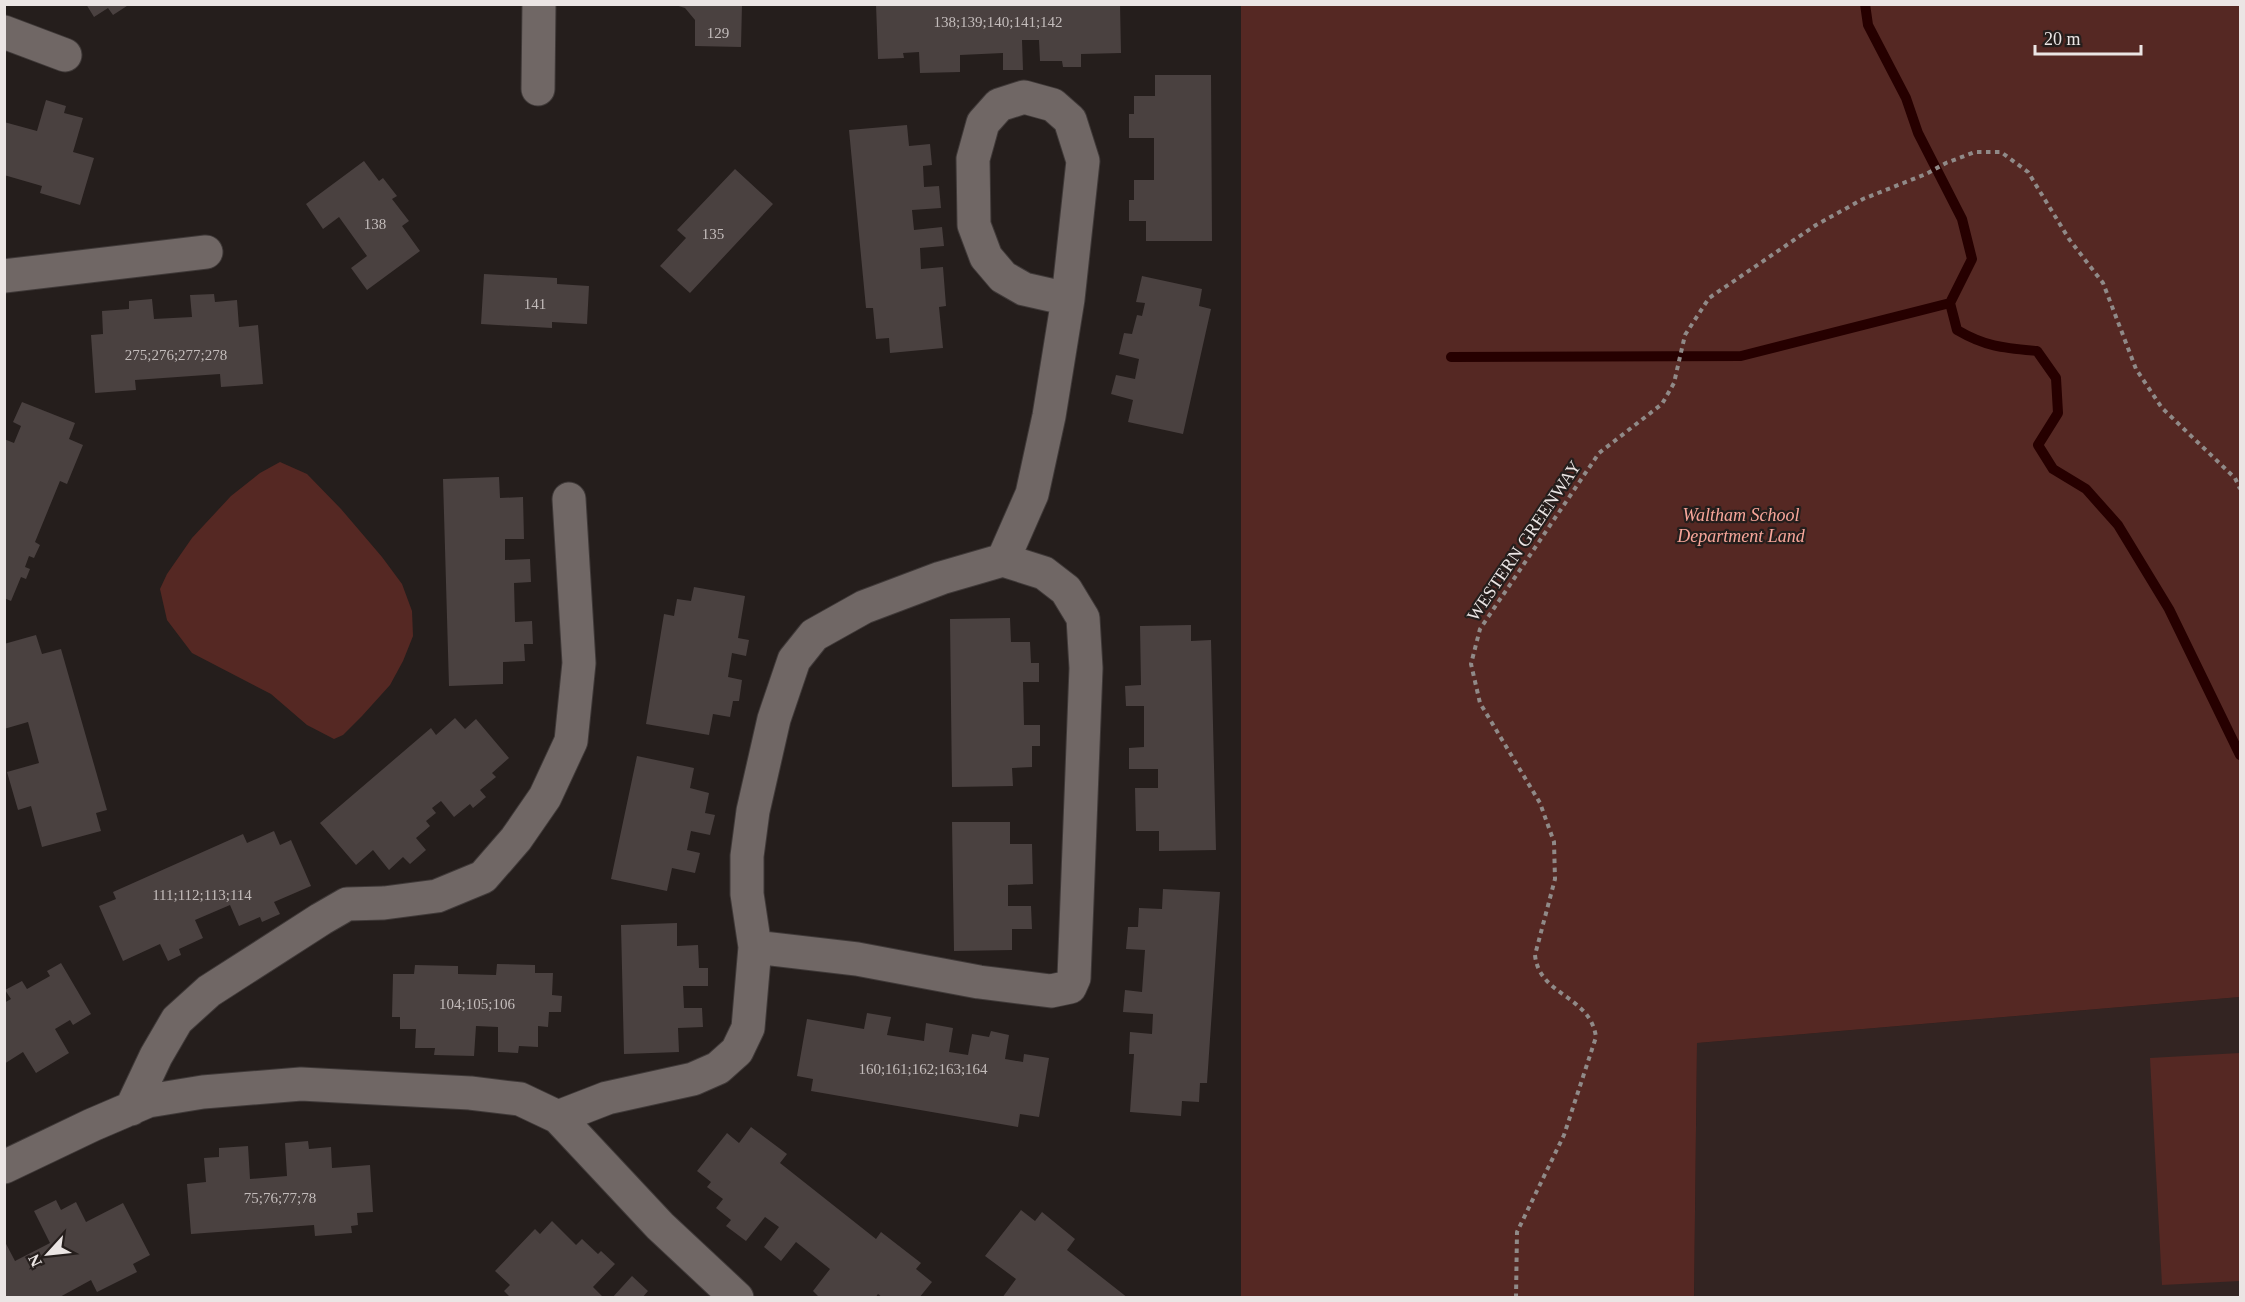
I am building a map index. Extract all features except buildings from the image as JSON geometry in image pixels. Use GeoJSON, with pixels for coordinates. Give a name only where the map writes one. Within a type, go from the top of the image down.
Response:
{"type":"FeatureCollection","features":[{"type":"Feature","properties":{"kind":"street"},"geometry":{"type":"LineString","coordinates":[[538,89],[539,4]]}},
{"type":"Feature","properties":{"kind":"street"},"geometry":{"type":"LineString","coordinates":[[4,32],[65,55]]}},
{"type":"Feature","properties":{"kind":"street"},"geometry":{"type":"LineString","coordinates":[[1003,560],[1032,494],[1049,416],[1068,300],[1083,161],[1070,120],[1053,105],[1024,97],[999,105],[983,123],[973,159],[974,225],[986,257],[1003,278],[1024,289],[1068,300]]}},
{"type":"Feature","properties":{"kind":"street"},"geometry":{"type":"LineString","coordinates":[[4,276],[206,252]]}},
{"type":"Feature","properties":{"kind":"street"},"geometry":{"type":"LineString","coordinates":[[131,1109],[156,1056],[177,1020],[209,991],[348,904],[384,903],[437,896],[483,877],[516,839],[545,797],[571,741],[579,663],[569,499]]}},
{"type":"Feature","properties":{"kind":"street"},"geometry":{"type":"LineString","coordinates":[[558,1117],[607,1098],[693,1079],[718,1068],[737,1051],[748,1028],[755,947],[747,894],[747,856],[753,811],[774,719],[794,660],[814,635],[864,607],[941,578],[1003,560],[1044,573],[1066,590],[1083,618],[1086,668],[1074,978],[1070,987],[1051,991],[978,982],[857,958],[755,947]]}},
{"type":"Feature","properties":{"kind":"street"},"geometry":{"type":"LineString","coordinates":[[4,1167],[148,1101],[203,1092],[301,1084],[470,1093],[520,1099],[558,1117],[660,1226],[737,1298]]}},
{"type":"Feature","properties":{"kind":"path","name":"WESTERN GREENWAY"},"geometry":{"type":"LineString","coordinates":[[1516,1298],[1517,1232],[1564,1135],[1596,1037],[1594,1024],[1588,1015],[1543,978],[1536,968],[1535,955],[1556,879],[1554,842],[1540,803],[1480,703],[1471,664],[1480,629],[1599,453],[1662,404],[1674,383],[1685,335],[1710,298],[1816,225],[1863,199],[1975,152],[2001,152],[2028,172],[2069,239],[2103,284],[2136,369],[2162,408],[2235,478],[2241,489]]}},
{"type":"Feature","properties":{"kind":"shaded area"},"geometry":{"type":"Polygon","coordinates":[[[2240,997],[2240,1297],[1694,1298],[1697,1043],[2240,997]]]}},
{"type":"Feature","properties":{"kind":"green space","name":"Waltham School Department Land"},"geometry":{"type":"Polygon","coordinates":[[[1241,5],[2240,5],[2240,997],[1697,1043],[1694,1297],[1241,1297],[1241,5]]]}},
{"type":"Feature","properties":{"kind":"green space"},"geometry":{"type":"Polygon","coordinates":[[[280,462],[307,474],[341,509],[402,584],[412,611],[413,636],[390,685],[343,735],[334,739],[307,725],[271,694],[192,653],[167,620],[160,589],[167,574],[192,538],[231,496],[260,473],[280,462]]]}},
{"type":"Feature","properties":{"kind":"green space"},"geometry":{"type":"Polygon","coordinates":[[[2240,1053],[2240,1281],[2162,1285],[2150,1058],[2240,1053]]]}},
{"type":"Feature","properties":{"kind":"waterway"},"geometry":{"type":"LineString","coordinates":[[1865,4],[1868,25],[1906,98],[1918,133],[1962,219],[1972,259],[1950,303],[1957,330],[1996,346],[2037,351],[2056,378],[2058,413],[2038,445],[2053,469],[2086,489],[2118,525],[2169,609],[2240,755]]}},
{"type":"Feature","properties":{"kind":"waterway"},"geometry":{"type":"LineString","coordinates":[[1451,357],[1741,356],[1950,303]]}}]}
